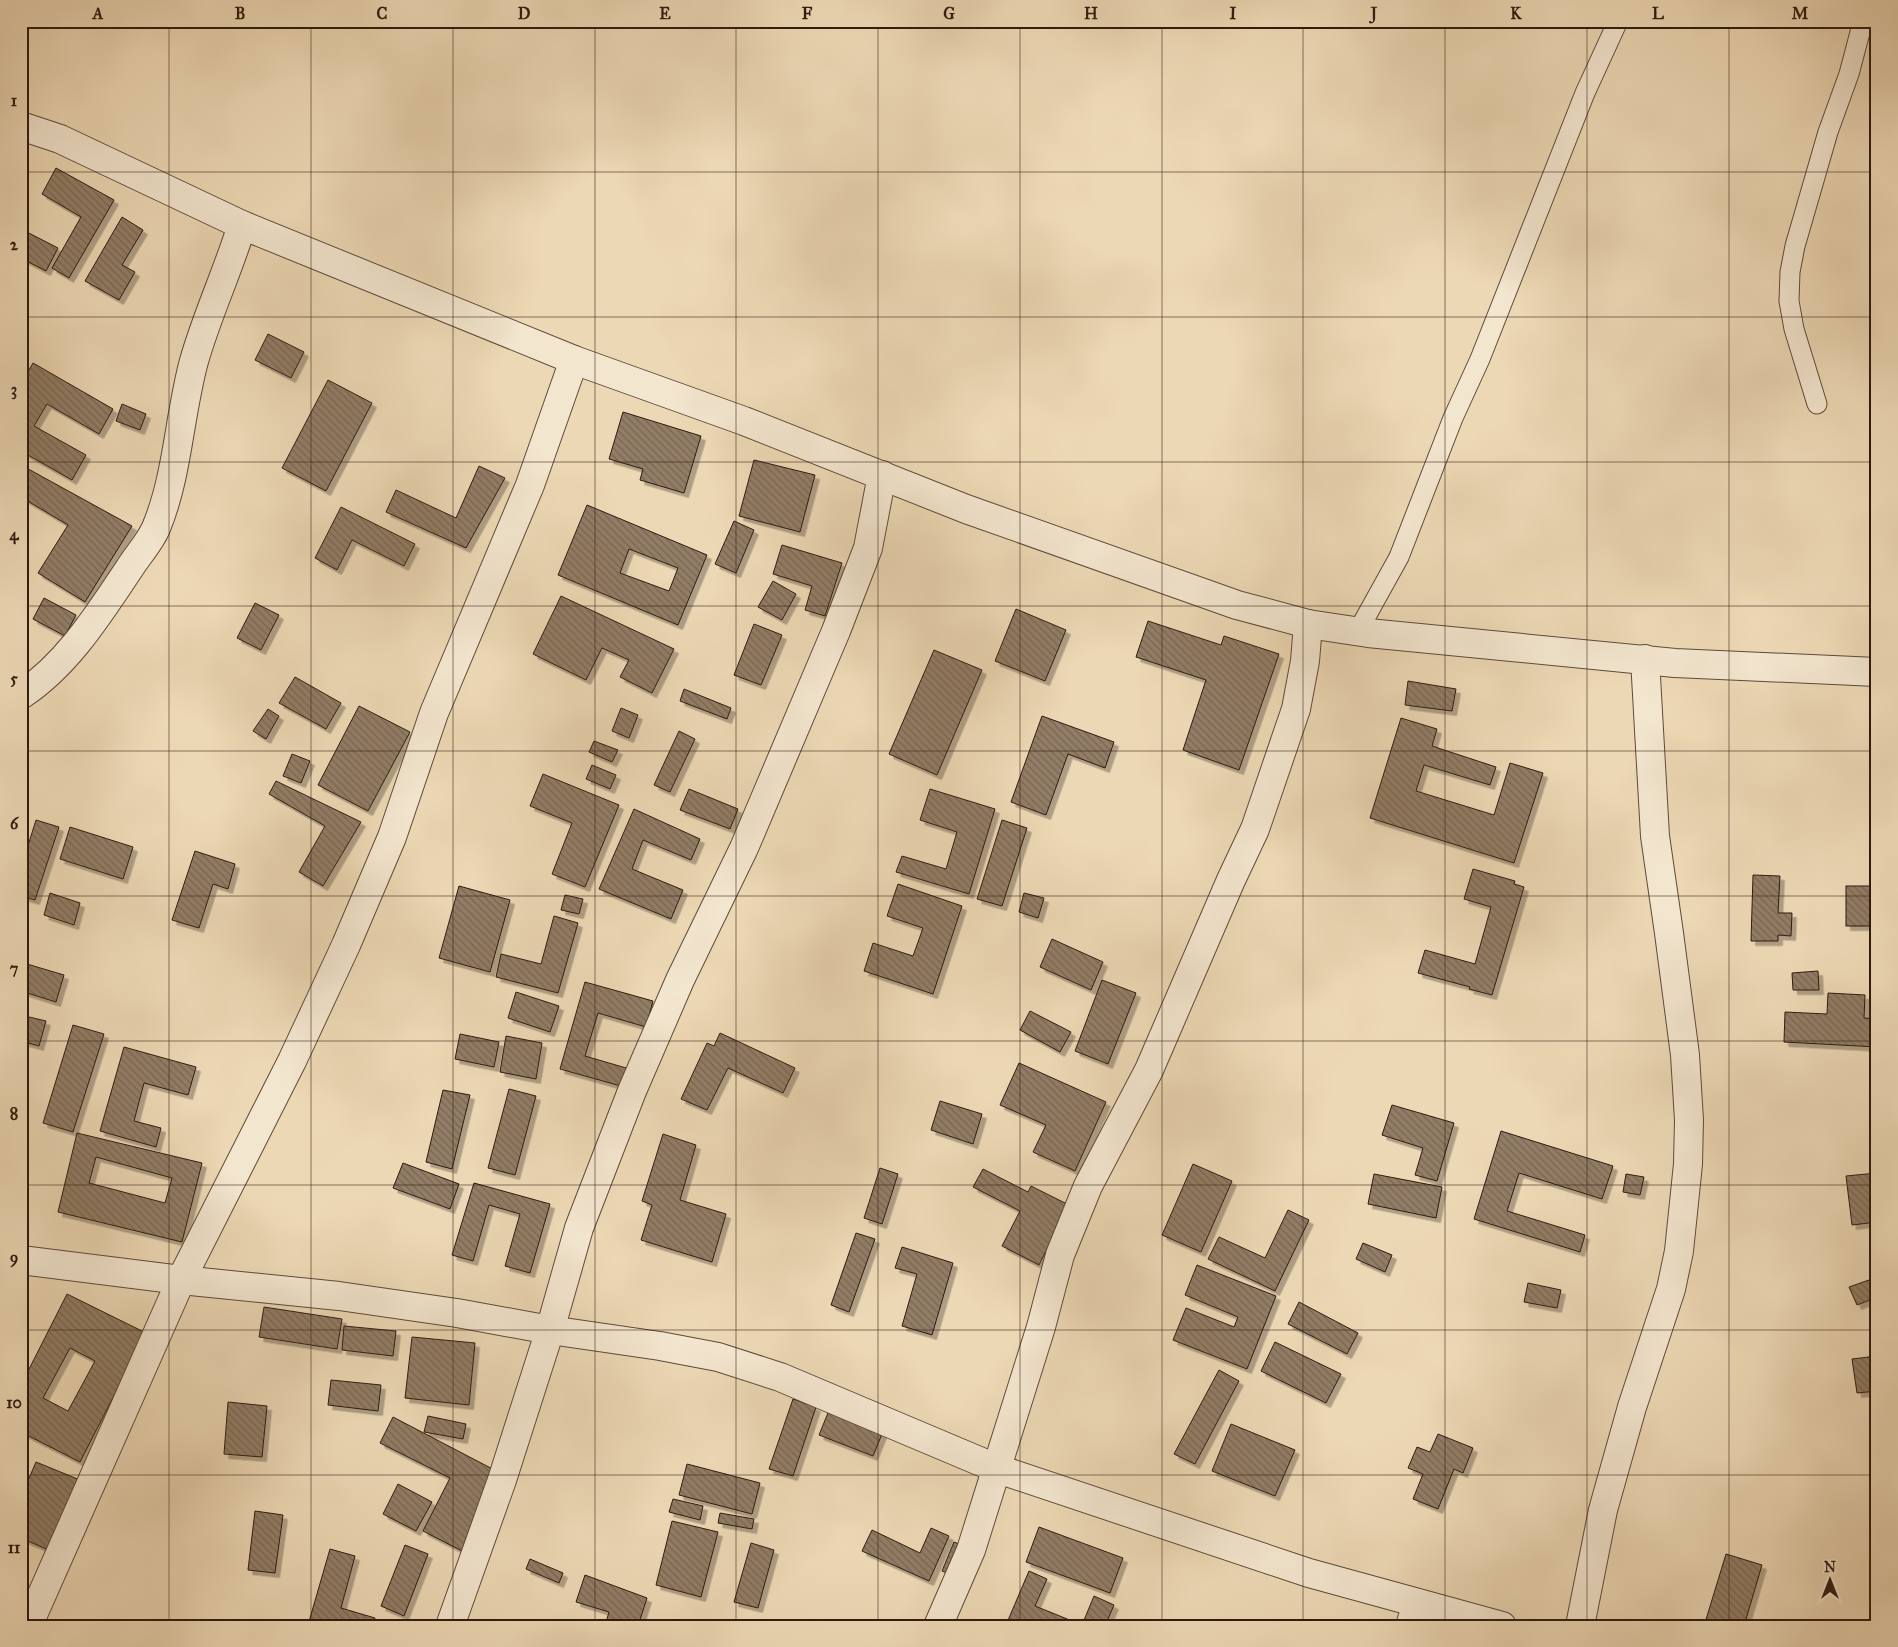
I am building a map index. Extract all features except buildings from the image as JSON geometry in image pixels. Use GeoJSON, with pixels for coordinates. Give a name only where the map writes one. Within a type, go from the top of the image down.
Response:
{"type":"FeatureCollection","features":[{"type":"Feature","properties":{"kind":"street"},"geometry":{"type":"LineString","coordinates":[[21,126],[60,138],[242,225],[574,360],[744,421],[966,509],[1237,605],[1308,624],[1358,631],[1675,662],[1877,672]]}},
{"type":"Feature","properties":{"kind":"street"},"geometry":{"type":"LineString","coordinates":[[21,695],[49,674],[93,622],[155,529],[171,476],[194,363],[242,225]]}},
{"type":"Feature","properties":{"kind":"street"},"geometry":{"type":"LineString","coordinates":[[28,1626],[181,1280],[292,1061],[346,945],[392,837],[434,713],[530,485],[574,360]]}},
{"type":"Feature","properties":{"kind":"street"},"geometry":{"type":"LineString","coordinates":[[450,1626],[502,1480],[550,1330],[579,1228],[632,1091],[680,980],[744,848],[803,713],[840,622],[868,548],[882,475]]}},
{"type":"Feature","properties":{"kind":"street"},"geometry":{"type":"LineString","coordinates":[[938,1626],[971,1550],[998,1469],[1041,1327],[1060,1255],[1085,1194],[1149,1070],[1231,880],[1256,829],[1296,709],[1305,660],[1308,624]]}},
{"type":"Feature","properties":{"kind":"street"},"geometry":{"type":"LineString","coordinates":[[1580,1626],[1604,1510],[1632,1407],[1671,1289],[1680,1242],[1688,1164],[1689,1120],[1685,1054],[1654,836],[1646,659]]}},
{"type":"Feature","properties":{"kind":"street"},"geometry":{"type":"LineString","coordinates":[[21,1260],[181,1280],[339,1296],[660,1346],[718,1358],[780,1377],[998,1469],[1309,1573],[1413,1614],[1502,1626]]}},
{"type":"Feature","properties":{"kind":"lane"},"geometry":{"type":"LineString","coordinates":[[1358,631],[1400,556],[1453,418],[1483,350],[1585,93],[1618,21]]}},
{"type":"Feature","properties":{"kind":"lane"},"geometry":{"type":"LineString","coordinates":[[1817,404],[1794,329],[1790,301],[1790,272],[1795,246],[1828,132],[1850,74],[1863,21]]}}]}
